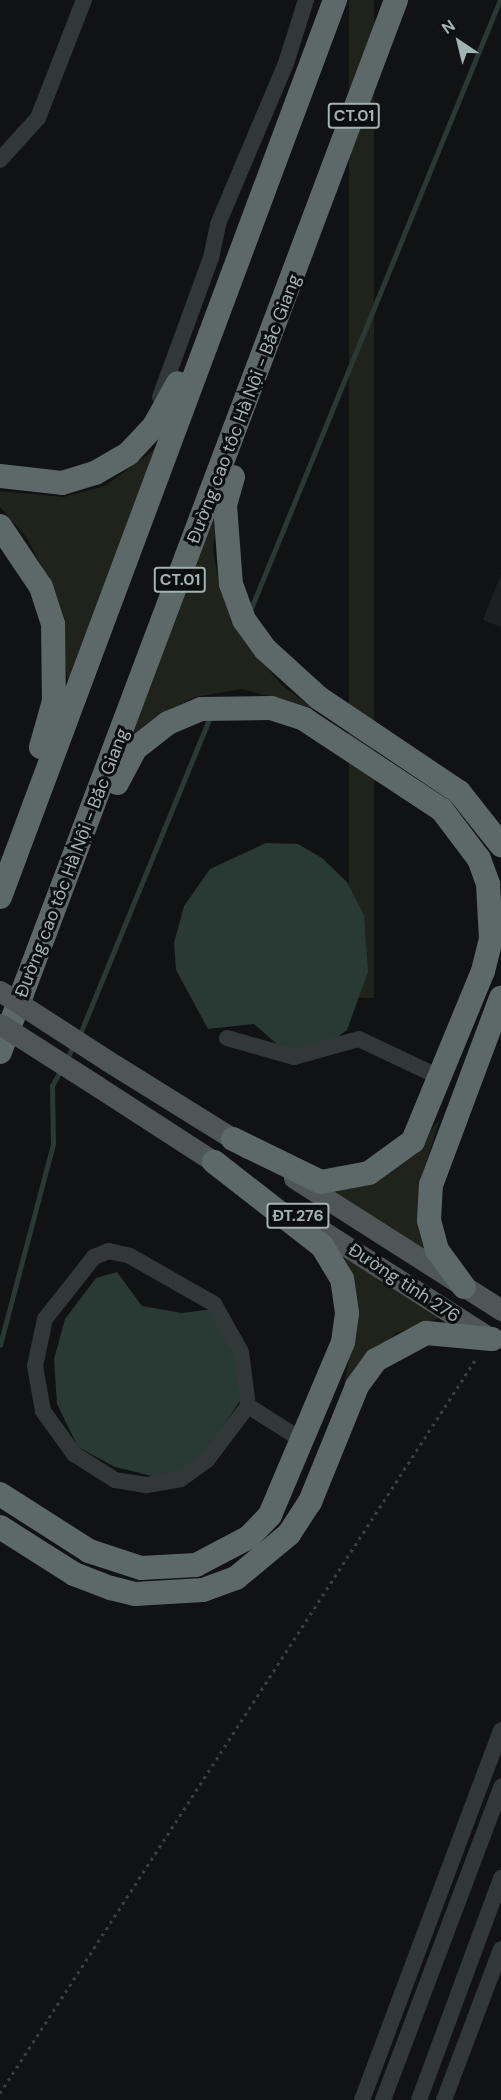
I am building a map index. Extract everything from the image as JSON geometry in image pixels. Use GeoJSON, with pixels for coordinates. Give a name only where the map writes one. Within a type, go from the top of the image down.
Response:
{"type":"FeatureCollection","features":[{"type":"Feature","properties":{"kind":"highway"},"geometry":{"type":"LineString","coordinates":[[0,476],[62,483],[95,473],[129,453],[172,398],[225,295],[244,208],[321,0]]}},
{"type":"Feature","properties":{"kind":"highway"},"geometry":{"type":"LineString","coordinates":[[0,897],[335,0]]}},
{"type":"Feature","properties":{"kind":"highway","name":"Đường cao tốc Hà Nội - Bắc Giang"},"geometry":{"type":"LineString","coordinates":[[0,1052],[311,232],[396,0]]}},
{"type":"Feature","properties":{"kind":"highway"},"geometry":{"type":"LineString","coordinates":[[311,232],[298,303],[225,506],[231,584],[244,620],[291,676],[459,792],[501,845]]}},
{"type":"Feature","properties":{"kind":"highway"},"geometry":{"type":"LineString","coordinates":[[0,526],[41,587],[53,624],[56,658],[54,700],[0,890]]}},
{"type":"Feature","properties":{"kind":"highway"},"geometry":{"type":"LineString","coordinates":[[46,928],[136,748],[168,723],[201,709],[261,707],[304,719],[442,810],[479,858],[488,884],[492,939],[441,1078],[413,1141],[396,1158],[345,1182],[321,1182],[233,1139]]}},
{"type":"Feature","properties":{"kind":"highway"},"geometry":{"type":"LineString","coordinates":[[464,1287],[437,1250],[429,1221],[431,1185],[501,998]]}},
{"type":"Feature","properties":{"kind":"highway"},"geometry":{"type":"LineString","coordinates":[[0,1494],[89,1551],[141,1568],[168,1570],[196,1565],[249,1537],[286,1489],[343,1342],[347,1313],[342,1279],[304,1230],[214,1162]]}},
{"type":"Feature","properties":{"kind":"highway"},"geometry":{"type":"LineString","coordinates":[[0,1527],[74,1574],[111,1588],[167,1595],[214,1586],[246,1571],[290,1534],[310,1502],[357,1386],[376,1360],[426,1332],[494,1340]]}},
{"type":"Feature","properties":{"kind":"main road","name":"Đường tỉnh 276"},"geometry":{"type":"LineString","coordinates":[[0,991],[108,1062],[501,1310]]}},
{"type":"Feature","properties":{"kind":"main road","name":"Đường tỉnh 276"},"geometry":{"type":"LineString","coordinates":[[0,1024],[494,1340]]}},
{"type":"Feature","properties":{"kind":"street"},"geometry":{"type":"LineString","coordinates":[[0,160],[38,118],[84,0]]}},
{"type":"Feature","properties":{"kind":"street"},"geometry":{"type":"LineString","coordinates":[[0,465],[29,473],[75,469],[120,448],[151,415],[306,0]]}},
{"type":"Feature","properties":{"kind":"street"},"geometry":{"type":"LineString","coordinates":[[227,1038],[294,1057],[358,1039],[441,1078]]}},
{"type":"Feature","properties":{"kind":"street"},"geometry":{"type":"LineString","coordinates":[[109,1251],[130,1256],[214,1304],[241,1352],[248,1406],[207,1460],[181,1479],[146,1485],[115,1480],[74,1454],[43,1411],[35,1366],[45,1319],[94,1257],[109,1251]]}},
{"type":"Feature","properties":{"kind":"street"},"geometry":{"type":"LineString","coordinates":[[248,1406],[305,1442]]}},
{"type":"Feature","properties":{"kind":"street"},"geometry":{"type":"LineString","coordinates":[[362,2100],[501,1730]]}},
{"type":"Feature","properties":{"kind":"street"},"geometry":{"type":"LineString","coordinates":[[384,2100],[501,1787]]}},
{"type":"Feature","properties":{"kind":"street"},"geometry":{"type":"LineString","coordinates":[[418,2100],[501,1878]]}},
{"type":"Feature","properties":{"kind":"street"},"geometry":{"type":"LineString","coordinates":[[444,2100],[501,1949]]}},
{"type":"Feature","properties":{"kind":"path"},"geometry":{"type":"LineString","coordinates":[[0,2093],[494,1340]]}},
{"type":"Feature","properties":{"kind":"shaded area"},"geometry":{"type":"Polygon","coordinates":[[[349,0],[374,0],[374,998],[349,998],[349,0]]]}},
{"type":"Feature","properties":{"kind":"shaded area"},"geometry":{"type":"Polygon","coordinates":[[[161,445],[69,687],[49,580],[27,538],[0,507],[0,491],[63,497],[105,486],[161,445]]]}},
{"type":"Feature","properties":{"kind":"shaded area"},"geometry":{"type":"Polygon","coordinates":[[[218,502],[213,550],[220,589],[257,656],[283,686],[315,709],[242,689],[195,697],[161,714],[127,744],[218,502]]]}},
{"type":"Feature","properties":{"kind":"shaded area"},"geometry":{"type":"Polygon","coordinates":[[[501,574],[501,627],[483,620],[501,574]]]}},
{"type":"Feature","properties":{"kind":"shaded area"},"geometry":{"type":"Polygon","coordinates":[[[266,843],[298,844],[322,858],[347,882],[364,915],[368,972],[347,1030],[327,1045],[286,1052],[254,1024],[208,1029],[176,970],[174,943],[184,906],[210,869],[266,843]]]}},
{"type":"Feature","properties":{"kind":"shaded area"},"geometry":{"type":"Polygon","coordinates":[[[440,1119],[420,1182],[426,1253],[323,1192],[373,1180],[402,1164],[440,1119]]]}},
{"type":"Feature","properties":{"kind":"shaded area"},"geometry":{"type":"Polygon","coordinates":[[[341,1253],[443,1317],[396,1333],[344,1386],[358,1312],[354,1276],[341,1253]]]}},
{"type":"Feature","properties":{"kind":"shaded area"},"geometry":{"type":"Polygon","coordinates":[[[117,1272],[142,1306],[182,1313],[212,1309],[238,1361],[242,1397],[208,1451],[183,1471],[156,1477],[115,1467],[78,1447],[57,1404],[54,1359],[65,1319],[96,1278],[117,1272]]]}},
{"type":"Feature","properties":{"kind":"waterway"},"geometry":{"type":"LineString","coordinates":[[250,611],[500,0]]}},
{"type":"Feature","properties":{"kind":"waterway"},"geometry":{"type":"LineString","coordinates":[[80,1034],[211,715]]}},
{"type":"Feature","properties":{"kind":"waterway"},"geometry":{"type":"LineString","coordinates":[[66,1061],[74,1044]]}},
{"type":"Feature","properties":{"kind":"waterway"},"geometry":{"type":"LineString","coordinates":[[0,1345],[53,1144],[52,1086],[60,1071]]}}]}
